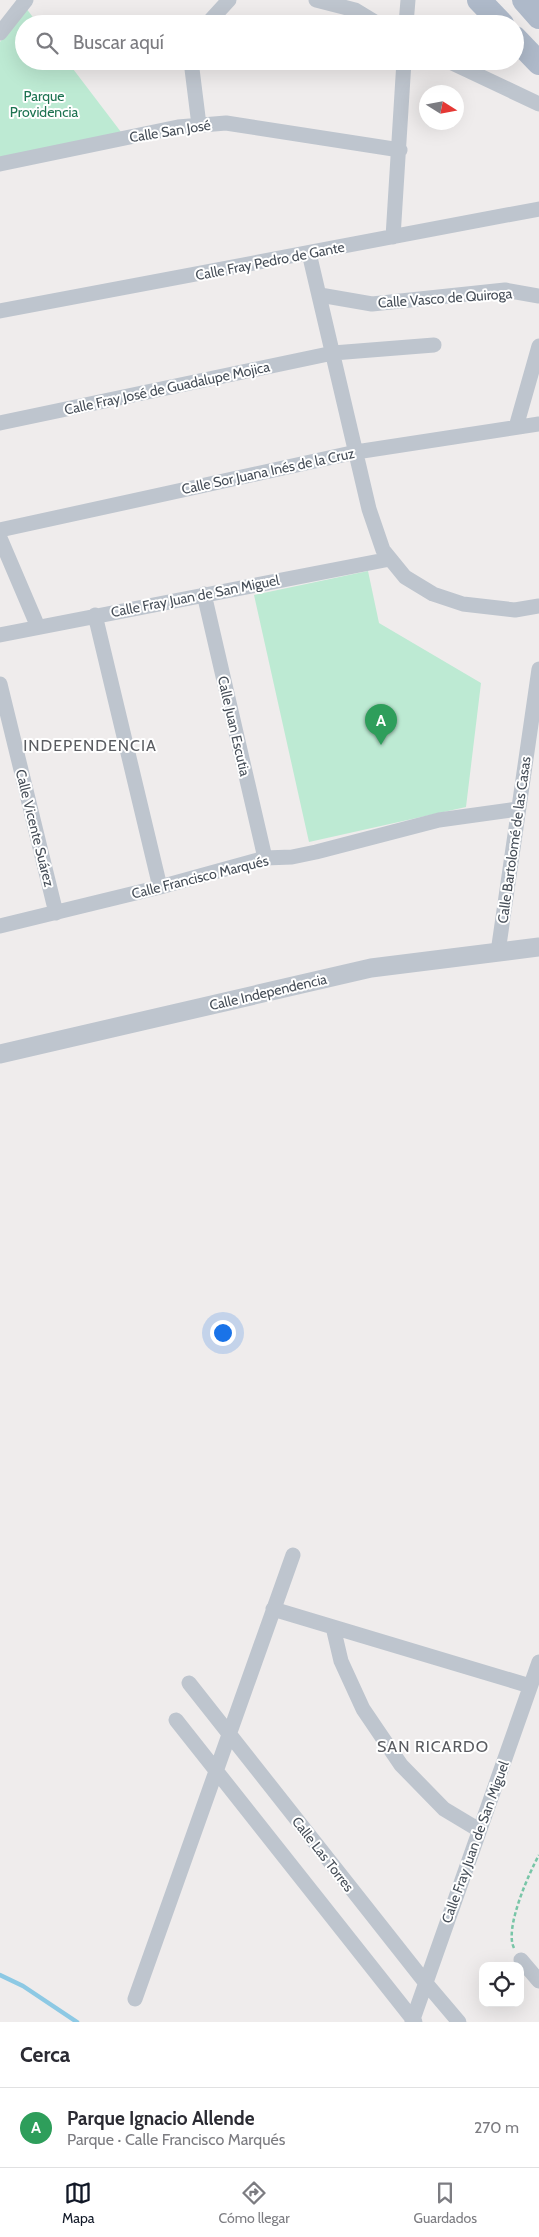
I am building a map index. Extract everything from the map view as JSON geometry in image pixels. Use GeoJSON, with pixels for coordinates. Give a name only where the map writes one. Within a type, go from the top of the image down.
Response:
{"type":"FeatureCollection","features":[{"type":"Feature","properties":{"kind":"main road"},"geometry":{"type":"LineString","coordinates":[[480,0],[494,15]]}},
{"type":"Feature","properties":{"kind":"main road"},"geometry":{"type":"LineString","coordinates":[[524,0],[539,17]]}},
{"type":"Feature","properties":{"kind":"main road"},"geometry":{"type":"LineString","coordinates":[[524,47],[539,63]]}},
{"type":"Feature","properties":{"kind":"street"},"geometry":{"type":"LineString","coordinates":[[0,33],[26,0]]}},
{"type":"Feature","properties":{"kind":"street"},"geometry":{"type":"LineString","coordinates":[[215,15],[229,0]]}},
{"type":"Feature","properties":{"kind":"street"},"geometry":{"type":"LineString","coordinates":[[316,0],[355,10],[363,15]]}},
{"type":"Feature","properties":{"kind":"street"},"geometry":{"type":"LineString","coordinates":[[407,15],[408,0]]}},
{"type":"Feature","properties":{"kind":"street"},"geometry":{"type":"LineString","coordinates":[[192,70],[199,125]]}},
{"type":"Feature","properties":{"kind":"street"},"geometry":{"type":"LineString","coordinates":[[393,237],[404,70]]}},
{"type":"Feature","properties":{"kind":"street"},"geometry":{"type":"LineString","coordinates":[[467,70],[539,104]]}},
{"type":"Feature","properties":{"kind":"street","name":"Calle San José"},"geometry":{"type":"LineString","coordinates":[[0,164],[199,125],[226,124],[400,150]]}},
{"type":"Feature","properties":{"kind":"street","name":"Calle Fray Pedro de Gante"},"geometry":{"type":"LineString","coordinates":[[0,311],[539,209]]}},
{"type":"Feature","properties":{"kind":"street"},"geometry":{"type":"LineString","coordinates":[[309,253],[369,509],[383,550],[405,577],[433,594],[456,601],[515,610],[539,606]]}},
{"type":"Feature","properties":{"kind":"street","name":"Calle Vasco de Quiroga"},"geometry":{"type":"LineString","coordinates":[[320,295],[372,304],[505,290],[539,296]]}},
{"type":"Feature","properties":{"kind":"street","name":"Calle Fray José de Guadalupe Mojica"},"geometry":{"type":"LineString","coordinates":[[0,423],[333,353],[434,345]]}},
{"type":"Feature","properties":{"kind":"street"},"geometry":{"type":"LineString","coordinates":[[516,427],[539,346]]}},
{"type":"Feature","properties":{"kind":"street","name":"Calle Sor Juana Inés de la Cruz"},"geometry":{"type":"LineString","coordinates":[[0,530],[356,452],[539,424]]}},
{"type":"Feature","properties":{"kind":"street"},"geometry":{"type":"LineString","coordinates":[[0,538],[38,627]]}},
{"type":"Feature","properties":{"kind":"street","name":"Calle Fray Juan de San Miguel"},"geometry":{"type":"LineString","coordinates":[[0,635],[390,559]]}},
{"type":"Feature","properties":{"kind":"street","name":"Calle Juan Escutia"},"geometry":{"type":"LineString","coordinates":[[204,594],[265,858]]}},
{"type":"Feature","properties":{"kind":"street"},"geometry":{"type":"LineString","coordinates":[[95,615],[160,887]]}},
{"type":"Feature","properties":{"kind":"street","name":"Calle Bartolomé de las Casas"},"geometry":{"type":"LineString","coordinates":[[498,952],[539,669]]}},
{"type":"Feature","properties":{"kind":"street","name":"Calle Vicente Suárez"},"geometry":{"type":"LineString","coordinates":[[0,684],[56,913]]}},
{"type":"Feature","properties":{"kind":"street","name":"Calle Francisco Marqués"},"geometry":{"type":"LineString","coordinates":[[0,926],[160,887],[265,858],[292,857],[316,852],[439,820],[518,809]]}},
{"type":"Feature","properties":{"kind":"street","name":"Calle Independencia"},"geometry":{"type":"LineString","coordinates":[[0,1054],[371,968],[539,947]]}},
{"type":"Feature","properties":{"kind":"street"},"geometry":{"type":"LineString","coordinates":[[135,1999],[293,1555]]}},
{"type":"Feature","properties":{"kind":"street"},"geometry":{"type":"LineString","coordinates":[[273,1609],[530,1686]]}},
{"type":"Feature","properties":{"kind":"street"},"geometry":{"type":"LineString","coordinates":[[333,1627],[341,1661],[362,1709],[401,1764],[444,1809],[479,1830]]}},
{"type":"Feature","properties":{"kind":"street","name":"Calle Fray Juan de San Miguel"},"geometry":{"type":"LineString","coordinates":[[413,2021],[425,1982],[539,1662]]}},
{"type":"Feature","properties":{"kind":"street","name":"Calle Las Torres"},"geometry":{"type":"LineString","coordinates":[[188,1683],[425,1982],[459,2022]]}},
{"type":"Feature","properties":{"kind":"street"},"geometry":{"type":"LineString","coordinates":[[176,1720],[413,2021]]}},
{"type":"Feature","properties":{"kind":"street"},"geometry":{"type":"LineString","coordinates":[[521,1960],[539,1982]]}},
{"type":"Feature","properties":{"kind":"path"},"geometry":{"type":"LineString","coordinates":[[521,1960],[512,1946],[511,1927],[532,1867],[539,1855]]}},
{"type":"Feature","properties":{"kind":"green space","name":"Parque Providencia"},"geometry":{"type":"Polygon","coordinates":[[[26,8],[31,15],[21,15],[26,8]]]}},
{"type":"Feature","properties":{"kind":"green space","name":"Parque Providencia"},"geometry":{"type":"Polygon","coordinates":[[[15,22],[15,70],[74,70],[121,132],[0,157],[0,42],[15,22]]]}},
{"type":"Feature","properties":{"kind":"green space"},"geometry":{"type":"Polygon","coordinates":[[[368,571],[379,623],[481,683],[466,807],[309,842],[254,595],[368,571]]]}},
{"type":"Feature","properties":{"kind":"waterway"},"geometry":{"type":"LineString","coordinates":[[0,1975],[23,1986],[77,2022]]}},
{"type":"Feature","properties":{"kind":"place","name":"Parque Ignacio Allende"},"geometry":{"type":"Point","coordinates":[381,745]}},
{"type":"Feature","properties":{"kind":"district","name":"INDEPENDENCIA"},"geometry":{"type":"Point","coordinates":[90,745]}},
{"type":"Feature","properties":{"kind":"district","name":"SAN RICARDO"},"geometry":{"type":"Point","coordinates":[433,1746]}}]}
